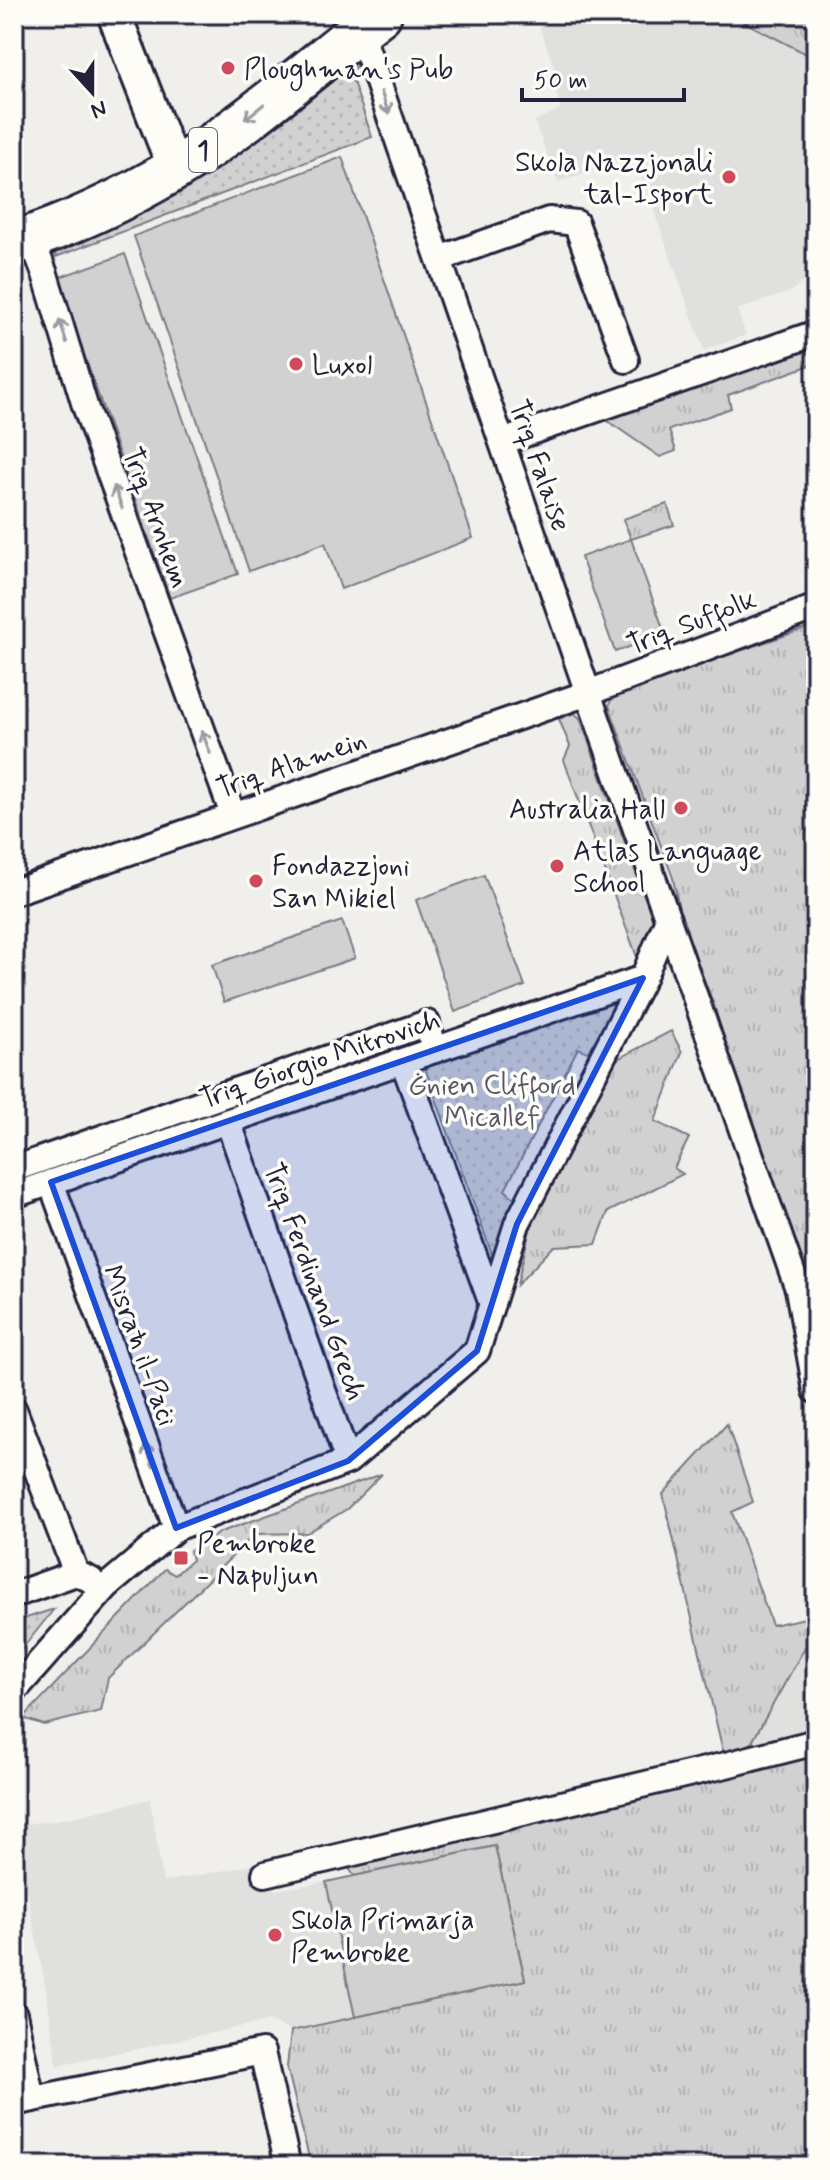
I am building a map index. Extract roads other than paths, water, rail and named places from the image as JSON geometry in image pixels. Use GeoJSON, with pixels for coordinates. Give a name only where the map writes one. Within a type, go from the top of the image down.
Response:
{"type":"FeatureCollection","features":[{"type":"Feature","properties":{"kind":"highway","name":"1"},"geometry":{"type":"LineString","coordinates":[[19,232],[166,147],[202,117],[359,19]]}},
{"type":"Feature","properties":{"kind":"highway","name":"1"},"geometry":{"type":"LineString","coordinates":[[19,232],[126,197],[177,168],[226,135],[359,19]]}},
{"type":"Feature","properties":{"kind":"main road"},"geometry":{"type":"LineString","coordinates":[[114,14],[166,147]]}},
{"type":"Feature","properties":{"kind":"street","name":"Triq Falaise"},"geometry":{"type":"LineString","coordinates":[[359,19],[588,693],[798,1289],[816,1391]]}},
{"type":"Feature","properties":{"kind":"street"},"geometry":{"type":"LineString","coordinates":[[439,259],[549,220],[576,223],[626,360]]}},
{"type":"Feature","properties":{"kind":"street","name":"Triq Arnhem"},"geometry":{"type":"LineString","coordinates":[[19,232],[35,248],[45,274],[85,406],[233,815]]}},
{"type":"Feature","properties":{"kind":"street"},"geometry":{"type":"LineString","coordinates":[[502,442],[816,333]]}},
{"type":"Feature","properties":{"kind":"street","name":"Triq Suffolk"},"geometry":{"type":"LineString","coordinates":[[588,693],[816,607]]}},
{"type":"Feature","properties":{"kind":"street","name":"Triq Alamein"},"geometry":{"type":"LineString","coordinates":[[14,892],[588,693]]}},
{"type":"Feature","properties":{"kind":"street"},"geometry":{"type":"LineString","coordinates":[[14,1691],[107,1586],[176,1528],[348,1461],[477,1351],[517,1224],[643,978],[668,919]]}},
{"type":"Feature","properties":{"kind":"street","name":"Triq Giorgio Mitrovich"},"geometry":{"type":"LineString","coordinates":[[14,1195],[643,978]]}},
{"type":"Feature","properties":{"kind":"street"},"geometry":{"type":"LineString","coordinates":[[14,1169],[427,1023],[435,1050]]}},
{"type":"Feature","properties":{"kind":"street"},"geometry":{"type":"LineString","coordinates":[[403,1061],[492,1304]]}},
{"type":"Feature","properties":{"kind":"street","name":"Triq Ferdinand Grech"},"geometry":{"type":"LineString","coordinates":[[228,1121],[348,1461]]}},
{"type":"Feature","properties":{"kind":"street","name":"Misraħ il-Paċi"},"geometry":{"type":"LineString","coordinates":[[51,1182],[176,1528]]}},
{"type":"Feature","properties":{"kind":"street"},"geometry":{"type":"LineString","coordinates":[[14,1410],[76,1573]]}},
{"type":"Feature","properties":{"kind":"street"},"geometry":{"type":"LineString","coordinates":[[14,1595],[76,1573],[107,1586]]}},
{"type":"Feature","properties":{"kind":"street"},"geometry":{"type":"LineString","coordinates":[[265,1874],[816,1742]]}},
{"type":"Feature","properties":{"kind":"street"},"geometry":{"type":"LineString","coordinates":[[14,2014],[23,2101],[262,2052],[288,2166]]}},
{"type":"Feature","properties":{"kind":"place","name":"Ploughman's Pub"},"geometry":{"type":"Point","coordinates":[228,68]}},
{"type":"Feature","properties":{"kind":"place","name":"Skola Nazzjonali tal-Isport"},"geometry":{"type":"Point","coordinates":[729,177]}},
{"type":"Feature","properties":{"kind":"place","name":"Luxol"},"geometry":{"type":"Point","coordinates":[296,364]}},
{"type":"Feature","properties":{"kind":"place","name":"Australia Hall"},"geometry":{"type":"Point","coordinates":[681,808]}},
{"type":"Feature","properties":{"kind":"place","name":"Atlas Language School"},"geometry":{"type":"Point","coordinates":[557,866]}},
{"type":"Feature","properties":{"kind":"place","name":"Fondazzjoni San Mikiel"},"geometry":{"type":"Point","coordinates":[256,881]}},
{"type":"Feature","properties":{"kind":"place","name":"Pembroke - Napuljun"},"geometry":{"type":"Point","coordinates":[181,1558]}},
{"type":"Feature","properties":{"kind":"place","name":"Skola Primarja Pembroke"},"geometry":{"type":"Point","coordinates":[275,1935]}},
{"type":"Feature","properties":{"kind":"park label","name":"Ġnien Clifford Micallef"},"geometry":{"type":"Point","coordinates":[492,1100]}}]}
